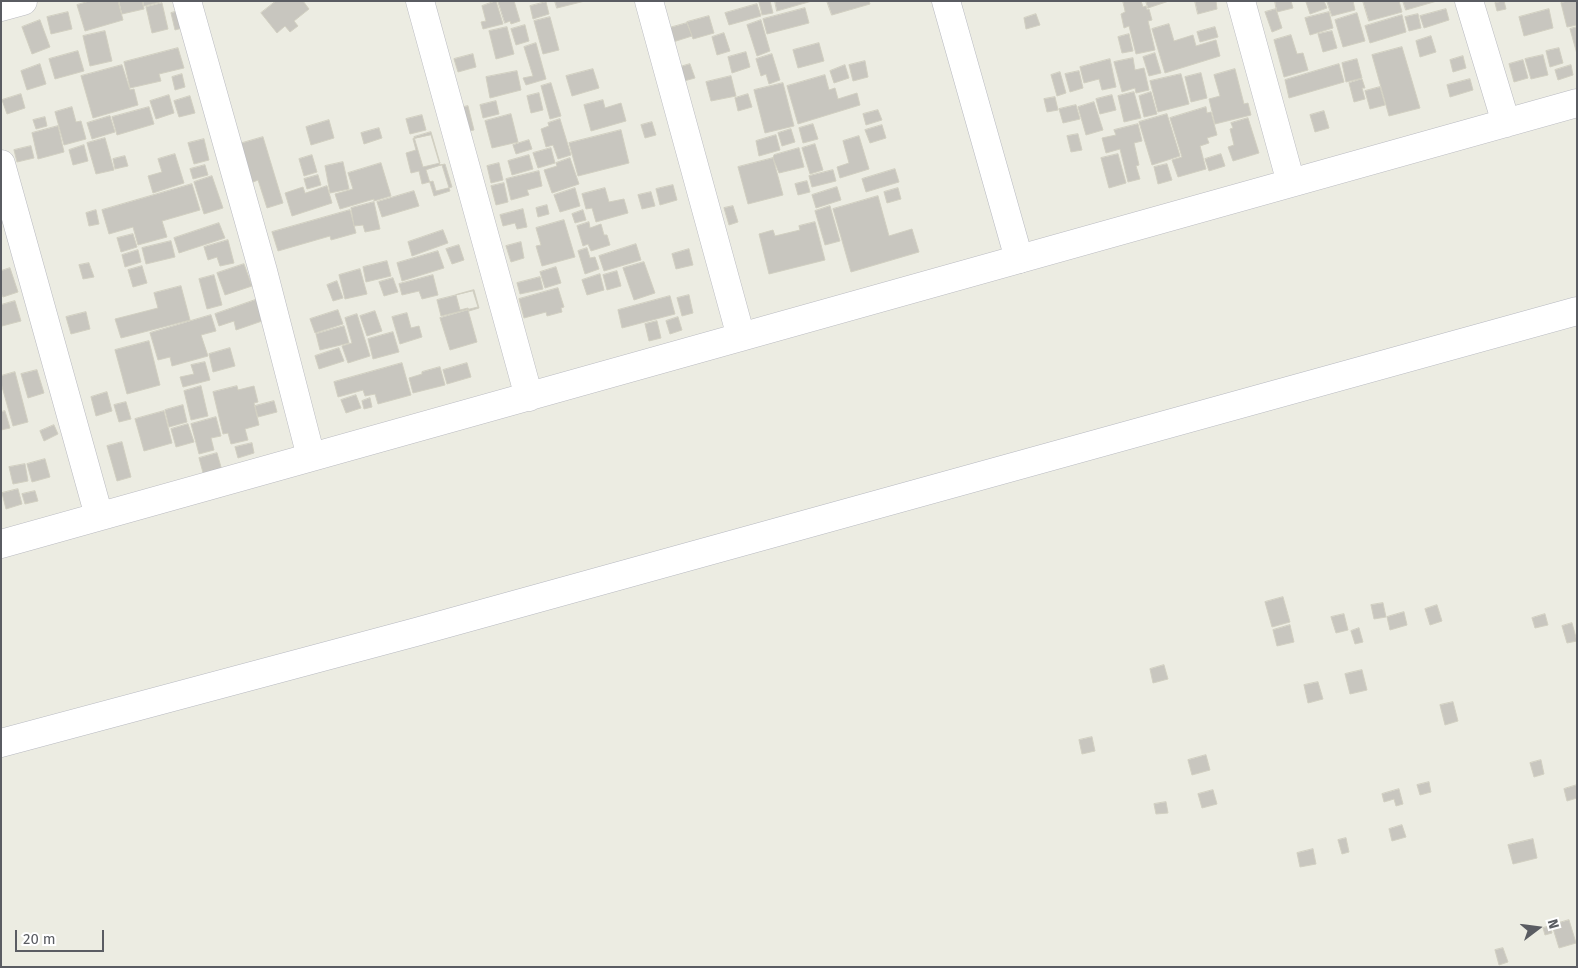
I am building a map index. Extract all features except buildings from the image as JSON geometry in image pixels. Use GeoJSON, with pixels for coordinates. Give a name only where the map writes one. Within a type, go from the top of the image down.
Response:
{"type":"FeatureCollection","features":[{"type":"Feature","properties":{"kind":"street"},"geometry":{"type":"LineString","coordinates":[[1,7],[23,1]]}},
{"type":"Feature","properties":{"kind":"street"},"geometry":{"type":"LineString","coordinates":[[188,1],[263,271],[311,457]]}},
{"type":"Feature","properties":{"kind":"street"},"geometry":{"type":"LineString","coordinates":[[420,1],[529,397]]}},
{"type":"Feature","properties":{"kind":"street"},"geometry":{"type":"LineString","coordinates":[[649,1],[741,337]]}},
{"type":"Feature","properties":{"kind":"street"},"geometry":{"type":"LineString","coordinates":[[946,1],[1019,259]]}},
{"type":"Feature","properties":{"kind":"street"},"geometry":{"type":"LineString","coordinates":[[1241,1],[1291,183]]}},
{"type":"Feature","properties":{"kind":"street"},"geometry":{"type":"LineString","coordinates":[[1469,1],[1506,123]]}},
{"type":"Feature","properties":{"kind":"street"},"geometry":{"type":"LineString","coordinates":[[1,544],[1577,103]]}},
{"type":"Feature","properties":{"kind":"street"},"geometry":{"type":"LineString","coordinates":[[1,164],[99,516]]}},
{"type":"Feature","properties":{"kind":"street"},"geometry":{"type":"LineString","coordinates":[[1,743],[416,632],[1577,311]]}}]}
